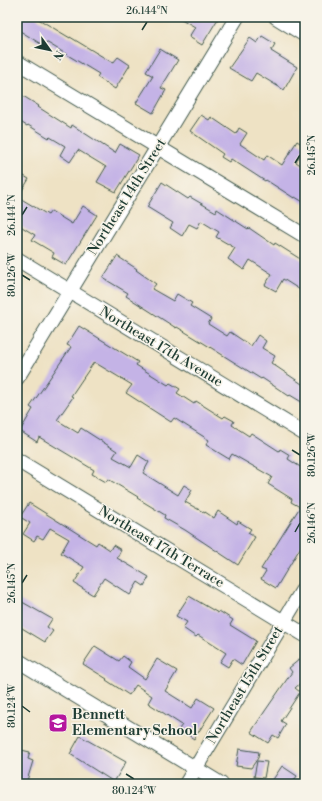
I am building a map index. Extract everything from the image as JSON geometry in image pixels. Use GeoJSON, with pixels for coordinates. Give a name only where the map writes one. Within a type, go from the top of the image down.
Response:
{"type":"FeatureCollection","features":[{"type":"Feature","properties":{"kind":"street","name":"Northeast 14th Street"},"geometry":{"type":"LineString","coordinates":[[17,378],[237,17]]}},
{"type":"Feature","properties":{"kind":"street"},"geometry":{"type":"LineString","coordinates":[[276,17],[305,35]]}},
{"type":"Feature","properties":{"kind":"street"},"geometry":{"type":"LineString","coordinates":[[17,62],[305,236]]}},
{"type":"Feature","properties":{"kind":"street","name":"Northeast 17th Avenue"},"geometry":{"type":"LineString","coordinates":[[17,259],[305,434]]}},
{"type":"Feature","properties":{"kind":"street","name":"Northeast 17th Terrace"},"geometry":{"type":"LineString","coordinates":[[17,460],[305,635]]}},
{"type":"Feature","properties":{"kind":"street","name":"Northeast 15th Street"},"geometry":{"type":"LineString","coordinates":[[186,784],[305,586]]}},
{"type":"Feature","properties":{"kind":"street"},"geometry":{"type":"LineString","coordinates":[[17,660],[221,784]]}},
{"type":"Feature","properties":{"kind":"building"},"geometry":{"type":"Polygon","coordinates":[[[17,17],[35,17],[113,63],[118,57],[130,65],[115,89],[97,77],[99,74],[46,42],[44,46],[17,29],[17,17]]]}},
{"type":"Feature","properties":{"kind":"building"},"geometry":{"type":"Polygon","coordinates":[[[178,17],[219,17],[202,45],[189,37],[195,27],[178,17]]]}},
{"type":"Feature","properties":{"kind":"building"},"geometry":{"type":"Polygon","coordinates":[[[262,36],[275,44],[271,51],[297,67],[284,90],[256,73],[251,81],[229,68],[250,38],[257,43],[262,36]]]}},
{"type":"Feature","properties":{"kind":"building"},"geometry":{"type":"Polygon","coordinates":[[[160,49],[178,60],[161,88],[166,90],[153,113],[136,103],[153,76],[146,72],[160,49]]]}},
{"type":"Feature","properties":{"kind":"building"},"geometry":{"type":"Polygon","coordinates":[[[23,96],[71,128],[72,125],[115,153],[120,144],[139,155],[116,192],[97,182],[106,167],[78,150],[70,162],[60,155],[65,146],[17,120],[17,106],[23,96]]]}},
{"type":"Feature","properties":{"kind":"building"},"geometry":{"type":"Polygon","coordinates":[[[201,115],[209,120],[211,117],[236,134],[239,128],[247,133],[240,144],[264,160],[267,155],[282,165],[297,141],[305,146],[296,162],[305,168],[305,203],[295,197],[294,198],[266,180],[265,181],[231,159],[229,162],[221,157],[223,154],[190,131],[201,115]]]}},
{"type":"Feature","properties":{"kind":"building"},"geometry":{"type":"Polygon","coordinates":[[[17,172],[29,179],[18,197],[48,215],[51,211],[72,224],[83,206],[97,215],[66,265],[52,257],[54,253],[32,240],[35,235],[17,224],[17,172]]]}},
{"type":"Feature","properties":{"kind":"building"},"geometry":{"type":"Polygon","coordinates":[[[162,182],[188,199],[190,197],[216,212],[217,209],[274,245],[275,243],[305,262],[305,293],[283,279],[276,291],[265,285],[272,274],[250,260],[244,270],[228,259],[235,248],[216,237],[219,232],[201,221],[197,228],[189,224],[182,236],[170,228],[173,223],[147,207],[162,182]]]}},
{"type":"Feature","properties":{"kind":"building"},"geometry":{"type":"Polygon","coordinates":[[[117,256],[156,284],[152,289],[173,301],[177,294],[192,303],[190,306],[211,319],[208,324],[227,336],[230,332],[251,346],[258,335],[266,341],[262,348],[275,356],[271,363],[305,386],[305,404],[290,395],[289,396],[177,327],[176,328],[126,296],[128,293],[103,278],[117,256]]]}},
{"type":"Feature","properties":{"kind":"building"},"geometry":{"type":"Polygon","coordinates":[[[79,326],[138,362],[136,365],[168,385],[170,383],[180,389],[177,393],[194,404],[196,401],[223,418],[225,416],[234,421],[232,425],[249,436],[251,433],[279,451],[280,449],[290,455],[288,459],[305,470],[305,540],[276,588],[261,579],[266,571],[261,569],[300,507],[291,502],[292,499],[268,484],[272,477],[232,454],[229,459],[206,445],[209,440],[174,418],[171,422],[126,393],[132,385],[94,362],[57,420],[78,433],[81,428],[117,451],[113,457],[131,467],[138,455],[149,462],[143,473],[178,495],[184,485],[192,490],[185,502],[214,518],[218,511],[237,524],[238,521],[251,529],[248,533],[255,537],[238,565],[164,518],[165,515],[137,498],[138,497],[108,479],[106,482],[92,474],[94,470],[39,437],[37,442],[20,431],[33,409],[30,407],[71,347],[67,345],[79,326]]]}},
{"type":"Feature","properties":{"kind":"building"},"geometry":{"type":"Polygon","coordinates":[[[29,503],[96,545],[98,542],[110,550],[113,545],[121,550],[117,558],[149,577],[144,586],[138,582],[130,595],[104,578],[93,595],[74,583],[84,567],[61,553],[69,539],[50,528],[43,539],[37,536],[34,541],[23,534],[30,523],[20,517],[29,503]]]}},
{"type":"Feature","properties":{"kind":"building"},"geometry":{"type":"Polygon","coordinates":[[[189,596],[233,620],[230,625],[256,641],[242,665],[233,659],[228,667],[220,662],[226,653],[198,635],[196,637],[183,628],[187,622],[176,616],[189,596]]]}},
{"type":"Feature","properties":{"kind":"building"},"geometry":{"type":"Polygon","coordinates":[[[17,599],[52,619],[47,627],[53,631],[45,642],[17,625],[17,599]]]}},
{"type":"Feature","properties":{"kind":"building"},"geometry":{"type":"Polygon","coordinates":[[[95,646],[119,661],[123,656],[131,662],[128,667],[145,679],[157,659],[177,671],[165,691],[192,708],[198,698],[214,708],[194,739],[179,729],[182,725],[148,703],[152,696],[136,685],[129,695],[83,664],[95,646]]]}},
{"type":"Feature","properties":{"kind":"building"},"geometry":{"type":"Polygon","coordinates":[[[305,655],[305,679],[295,688],[300,692],[281,721],[286,724],[278,738],[273,735],[268,743],[251,732],[292,672],[289,668],[305,655]]]}},
{"type":"Feature","properties":{"kind":"building"},"geometry":{"type":"Polygon","coordinates":[[[80,736],[126,762],[114,782],[70,754],[80,736]]]}},
{"type":"Feature","properties":{"kind":"building"},"geometry":{"type":"Polygon","coordinates":[[[17,749],[30,752],[28,759],[33,761],[26,784],[17,784],[17,749]]]}},
{"type":"Feature","properties":{"kind":"building"},"geometry":{"type":"Polygon","coordinates":[[[239,749],[259,752],[258,758],[251,768],[236,766],[239,749]]]}},
{"type":"Feature","properties":{"kind":"building"},"geometry":{"type":"Polygon","coordinates":[[[257,761],[267,762],[264,778],[254,777],[257,761]]]}},
{"type":"Feature","properties":{"kind":"building"},"geometry":{"type":"Polygon","coordinates":[[[282,766],[297,776],[292,784],[270,784],[282,766]]]}},
{"type":"Feature","properties":{"kind":"place","name":"Bennett Elementary School"},"geometry":{"type":"Point","coordinates":[58,723]}}]}
